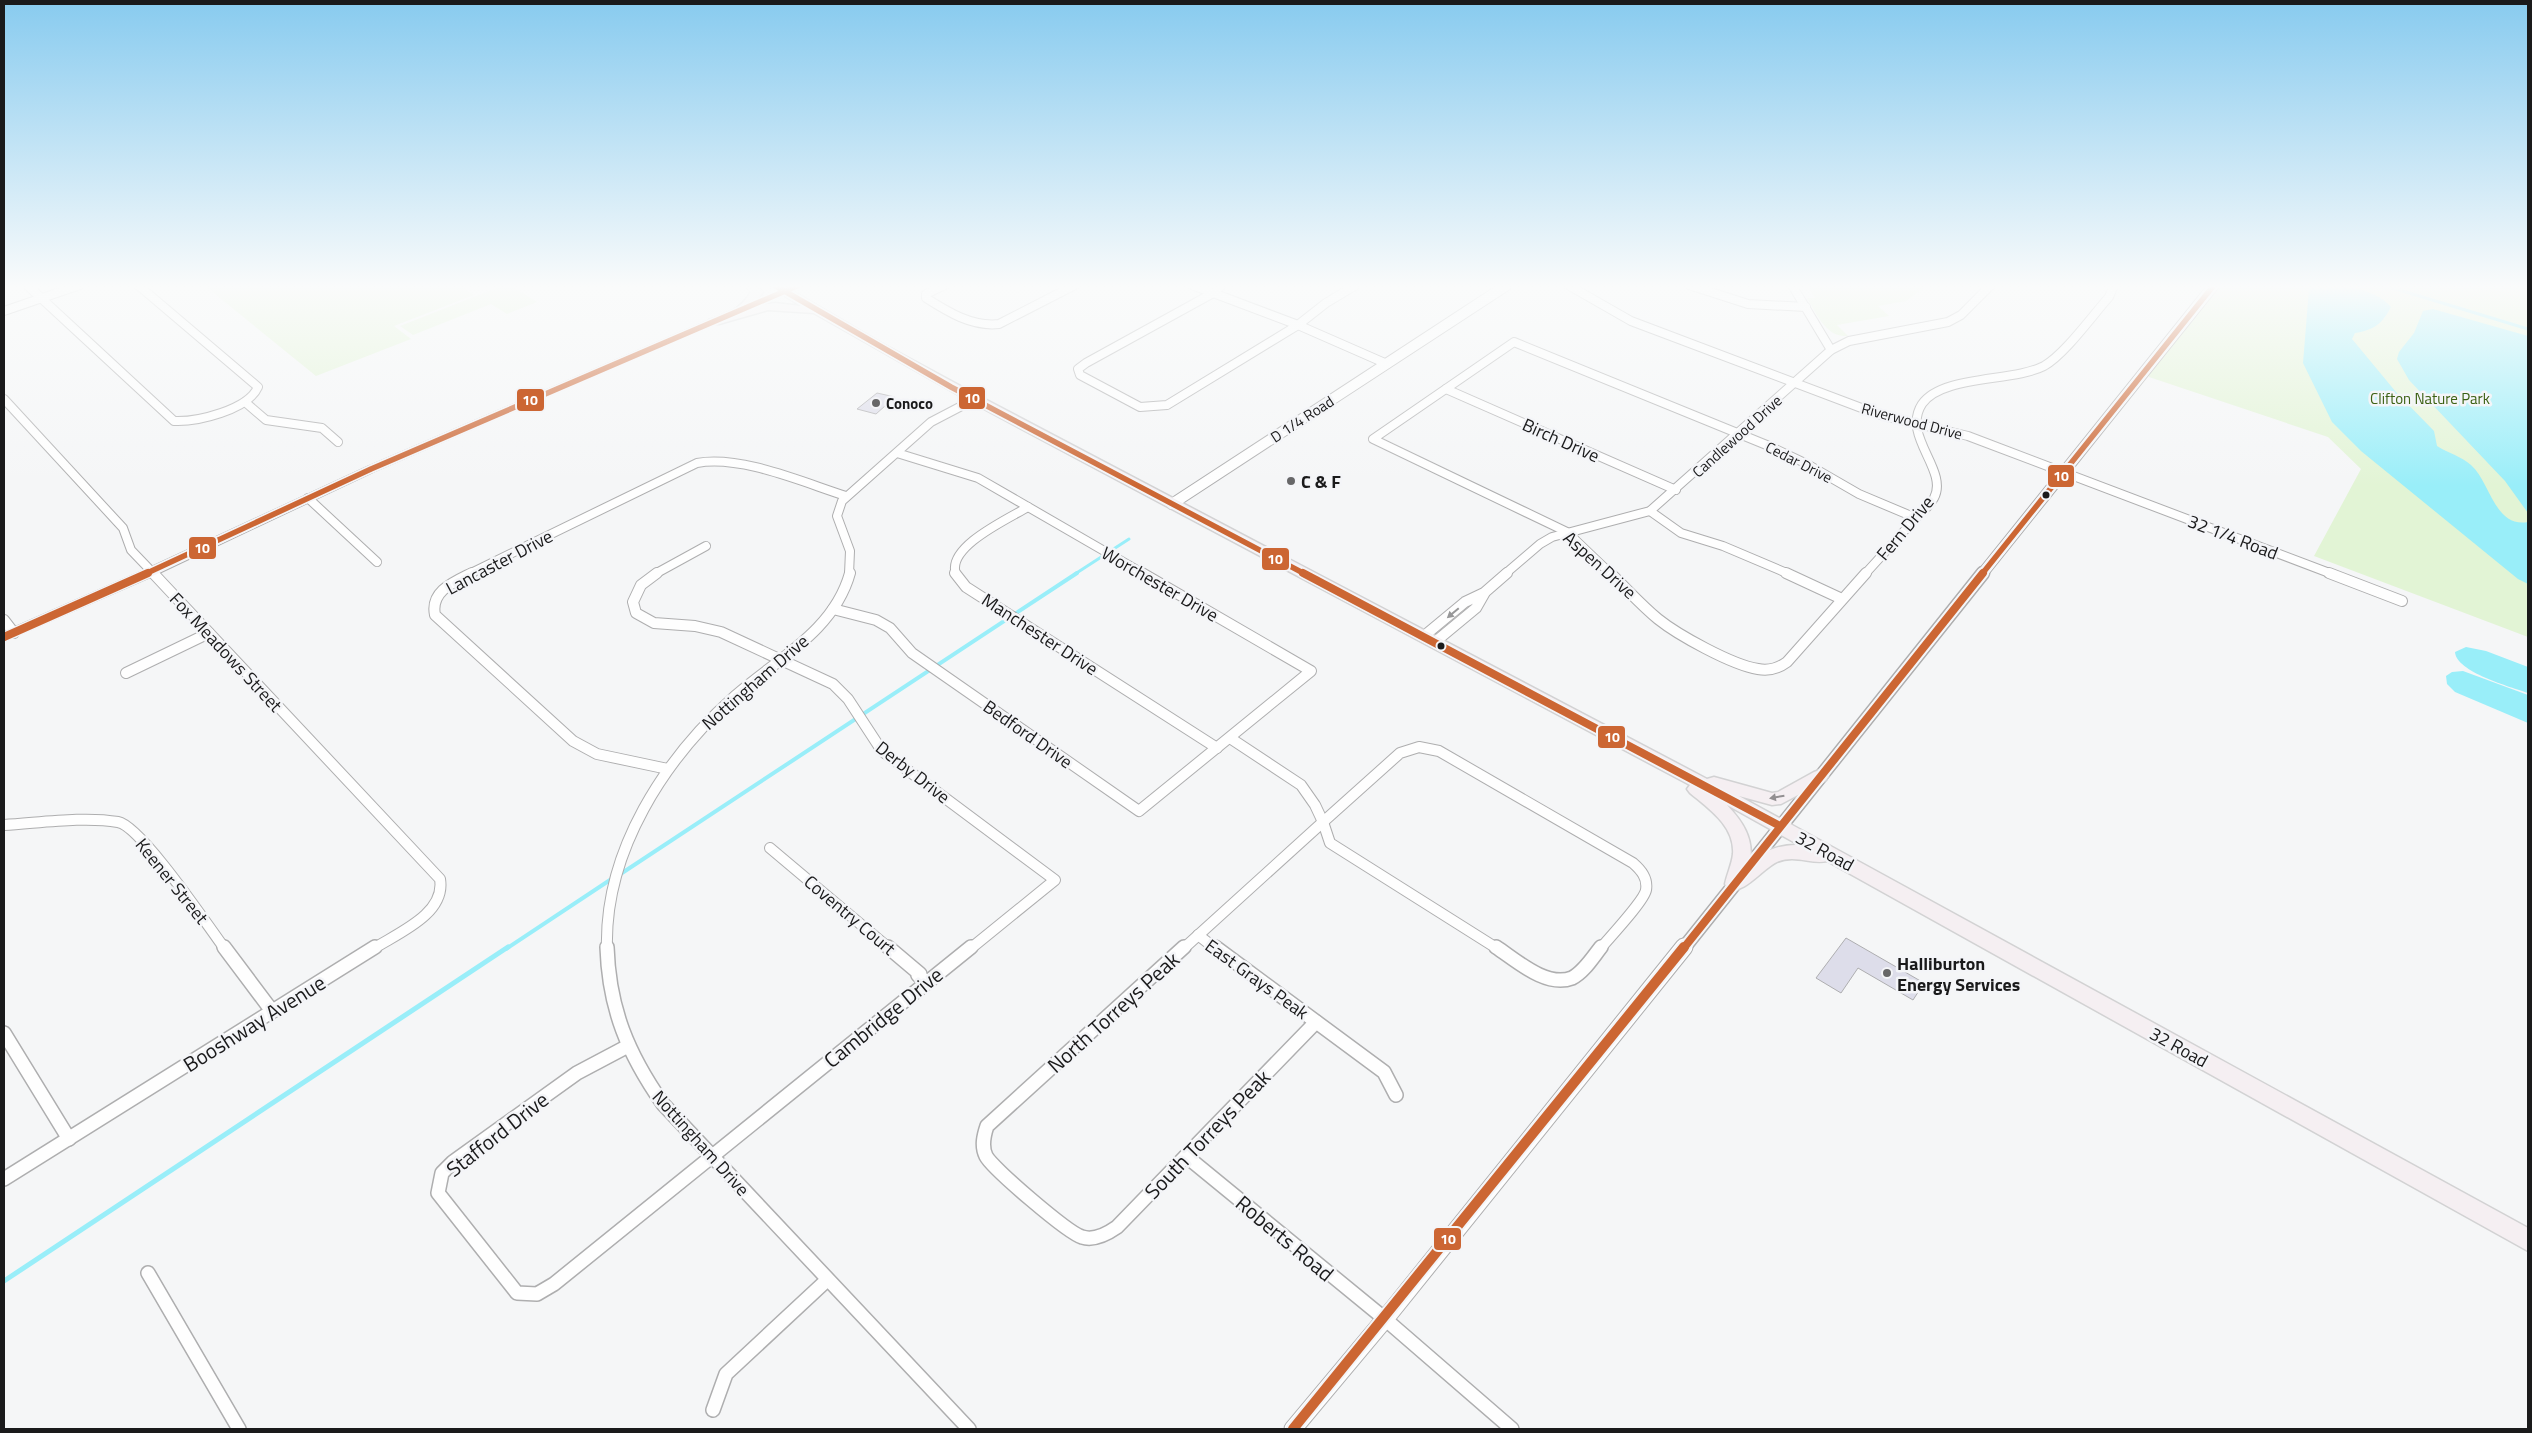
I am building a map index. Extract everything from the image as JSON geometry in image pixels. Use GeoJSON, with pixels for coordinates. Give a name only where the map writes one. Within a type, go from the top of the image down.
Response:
{"type":"FeatureCollection","features":[{"type":"Feature","properties":{"kind":"main road"},"geometry":{"type":"LineString","coordinates":[[9,635],[152,572],[308,498],[642,352]]}},
{"type":"Feature","properties":{"kind":"main road","name":"32 Road"},"geometry":{"type":"LineString","coordinates":[[890,352],[1172,504],[1780,826],[2528,1240]]}},
{"type":"Feature","properties":{"kind":"main road"},"geometry":{"type":"LineString","coordinates":[[1677,771],[1772,799],[1781,798],[1820,776]]}},
{"type":"Feature","properties":{"kind":"main road"},"geometry":{"type":"LineString","coordinates":[[1677,771],[1727,817],[1742,838],[1742,855],[1734,884]]}},
{"type":"Feature","properties":{"kind":"main road"},"geometry":{"type":"LineString","coordinates":[[1734,884],[1767,857],[1784,852],[1817,854],[1857,868]]}},
{"type":"Feature","properties":{"kind":"street"},"geometry":{"type":"LineString","coordinates":[[99,352],[174,421],[195,421],[245,402],[256,395],[258,386],[217,352]]}},
{"type":"Feature","properties":{"kind":"street"},"geometry":{"type":"LineString","coordinates":[[1106,352],[1078,369],[1080,375],[1140,407],[1167,405],[1253,352]]}},
{"type":"Feature","properties":{"kind":"street"},"geometry":{"type":"LineString","coordinates":[[1360,352],[1387,364]]}},
{"type":"Feature","properties":{"kind":"street","name":"D 1/4 Road"},"geometry":{"type":"LineString","coordinates":[[1172,504],[1405,352]]}},
{"type":"Feature","properties":{"kind":"street","name":"Cedar Drive"},"geometry":{"type":"LineString","coordinates":[[1446,389],[1500,352]]}},
{"type":"Feature","properties":{"kind":"street","name":"Cedar Drive"},"geometry":{"type":"LineString","coordinates":[[1538,352],[1739,434],[1807,464],[1859,494],[1916,518]]}},
{"type":"Feature","properties":{"kind":"street","name":"Riverwood Drive"},"geometry":{"type":"LineString","coordinates":[[1713,352],[1880,415],[1968,436],[2065,472]]}},
{"type":"Feature","properties":{"kind":"street","name":"Candlewood Drive"},"geometry":{"type":"LineString","coordinates":[[1430,639],[1476,608],[1484,594],[1540,544],[1552,536],[1650,511],[1739,434],[1829,352]]}},
{"type":"Feature","properties":{"kind":"street","name":"Fern Drive"},"geometry":{"type":"LineString","coordinates":[[1767,669],[1785,663],[1933,499],[1936,488],[1934,476],[1918,434],[1916,417],[1921,404],[1938,390],[2042,367],[2053,360],[2060,352]]}},
{"type":"Feature","properties":{"kind":"street"},"geometry":{"type":"LineString","coordinates":[[1293,1429],[1385,1320],[2161,352]]}},
{"type":"Feature","properties":{"kind":"street","name":"Aspen Drive"},"geometry":{"type":"LineString","coordinates":[[1446,389],[1373,440],[1568,532],[1666,625],[1745,665],[1767,669]]}},
{"type":"Feature","properties":{"kind":"street","name":"Birch Drive"},"geometry":{"type":"LineString","coordinates":[[1446,389],[1676,490]]}},
{"type":"Feature","properties":{"kind":"street","name":"Nottingham Drive"},"geometry":{"type":"LineString","coordinates":[[969,1429],[662,1104],[628,1046],[619,1023],[609,980],[607,951],[610,904],[622,856],[634,827],[668,769],[706,723],[736,696],[782,660],[812,632],[832,609],[847,583],[852,564],[850,544],[837,516],[838,506],[846,496],[931,422],[975,399]]}},
{"type":"Feature","properties":{"kind":"street","name":"Fox Meadows Street"},"geometry":{"type":"LineString","coordinates":[[4,400],[124,528],[131,550],[440,879],[442,892],[437,905]]}},
{"type":"Feature","properties":{"kind":"street"},"geometry":{"type":"LineString","coordinates":[[245,402],[266,420],[322,428],[338,442]]}},
{"type":"Feature","properties":{"kind":"street","name":"Worchester Drive"},"geometry":{"type":"LineString","coordinates":[[897,453],[978,478],[1311,671],[1217,748]]}},
{"type":"Feature","properties":{"kind":"street","name":"Lancaster Drive"},"geometry":{"type":"LineString","coordinates":[[668,769],[597,754],[573,741],[435,615],[434,605],[439,595],[458,580],[697,463],[732,461],[846,496]]}},
{"type":"Feature","properties":{"kind":"street","name":"32 1/4 Road"},"geometry":{"type":"LineString","coordinates":[[2065,472],[2402,601]]}},
{"type":"Feature","properties":{"kind":"street"},"geometry":{"type":"LineString","coordinates":[[308,498],[378,562]]}},
{"type":"Feature","properties":{"kind":"street","name":"Manchester Drive"},"geometry":{"type":"LineString","coordinates":[[1028,507],[965,547],[954,563],[957,578],[966,587],[1217,748]]}},
{"type":"Feature","properties":{"kind":"street"},"geometry":{"type":"LineString","coordinates":[[1650,511],[1666,526],[1683,536],[1727,547],[1842,599]]}},
{"type":"Feature","properties":{"kind":"street","name":"Derby Drive"},"geometry":{"type":"LineString","coordinates":[[706,546],[654,575],[641,585],[633,602],[636,613],[654,623],[714,630],[782,660],[842,691],[852,703],[870,737],[882,751],[1055,880]]}},
{"type":"Feature","properties":{"kind":"street","name":"Bedford Drive"},"geometry":{"type":"LineString","coordinates":[[832,609],[867,616],[884,624],[912,654],[1139,811],[1217,748]]}},
{"type":"Feature","properties":{"kind":"street"},"geometry":{"type":"LineString","coordinates":[[4,620],[9,635]]}},
{"type":"Feature","properties":{"kind":"street"},"geometry":{"type":"LineString","coordinates":[[126,673],[209,634]]}},
{"type":"Feature","properties":{"kind":"street"},"geometry":{"type":"LineString","coordinates":[[1230,738],[1295,780],[1310,796],[1324,822]]}},
{"type":"Feature","properties":{"kind":"street","name":"North Torreys Peak"},"geometry":{"type":"LineString","coordinates":[[1093,1238],[1079,1236],[1068,1230],[986,1156],[983,1141],[987,1126],[1400,753],[1410,748],[1428,747],[1633,863],[1643,872],[1647,890],[1645,895],[1578,974],[1563,980],[1546,979],[1330,842],[1324,822]]}},
{"type":"Feature","properties":{"kind":"street","name":"Keener Street"},"geometry":{"type":"LineString","coordinates":[[4,826],[79,821],[120,822],[146,842],[272,1012]]}},
{"type":"Feature","properties":{"kind":"street","name":"Coventry Court"},"geometry":{"type":"LineString","coordinates":[[770,848],[920,974],[918,975],[926,982]]}},
{"type":"Feature","properties":{"kind":"street","name":"Cambridge Drive"},"geometry":{"type":"LineString","coordinates":[[712,1157],[926,982],[1055,880]]}},
{"type":"Feature","properties":{"kind":"street","name":"Booshway Avenue"},"geometry":{"type":"LineString","coordinates":[[4,1179],[414,923],[437,905]]}},
{"type":"Feature","properties":{"kind":"street","name":"East Grays Peak"},"geometry":{"type":"LineString","coordinates":[[1198,935],[1384,1072],[1396,1095]]}},
{"type":"Feature","properties":{"kind":"street","name":"South Torreys Peak"},"geometry":{"type":"LineString","coordinates":[[1093,1238],[1110,1232],[1117,1227],[1316,1022]]}},
{"type":"Feature","properties":{"kind":"street"},"geometry":{"type":"LineString","coordinates":[[4,1033],[69,1139]]}},
{"type":"Feature","properties":{"kind":"street","name":"Stafford Drive"},"geometry":{"type":"LineString","coordinates":[[628,1046],[577,1073],[453,1162],[442,1173],[438,1193],[513,1289],[523,1295],[529,1295],[545,1290],[554,1284],[712,1157]]}},
{"type":"Feature","properties":{"kind":"street","name":"Roberts Road"},"geometry":{"type":"LineString","coordinates":[[1186,1156],[1385,1320],[1512,1429]]}},
{"type":"Feature","properties":{"kind":"street"},"geometry":{"type":"LineString","coordinates":[[148,1273],[239,1429]]}},
{"type":"Feature","properties":{"kind":"street"},"geometry":{"type":"LineString","coordinates":[[713,1410],[726,1374],[827,1280]]}},
{"type":"Feature","properties":{"kind":"green space"},"geometry":{"type":"Polygon","coordinates":[[[286,352],[378,352],[316,376],[286,352]]]}},
{"type":"Feature","properties":{"kind":"green space","name":"Clifton Nature Park"},"geometry":{"type":"Polygon","coordinates":[[[2160,352],[2528,352],[2528,637],[2314,556],[2361,469],[2328,437],[2149,377],[2147,368],[2160,352]]]}},
{"type":"Feature","properties":{"kind":"water"},"geometry":{"type":"Polygon","coordinates":[[[2304,352],[2363,352],[2396,392],[2434,431],[2437,446],[2463,459],[2478,472],[2500,511],[2507,518],[2517,522],[2528,522],[2528,584],[2518,579],[2361,451],[2332,422],[2303,363],[2304,352]]]}},
{"type":"Feature","properties":{"kind":"water"},"geometry":{"type":"Polygon","coordinates":[[[2399,352],[2528,352],[2528,513],[2505,481],[2409,380],[2397,359],[2399,352]]]}},
{"type":"Feature","properties":{"kind":"water"},"geometry":{"type":"Polygon","coordinates":[[[2466,647],[2486,651],[2528,667],[2528,693],[2486,678],[2464,666],[2455,652],[2466,647]]]}},
{"type":"Feature","properties":{"kind":"water"},"geometry":{"type":"Polygon","coordinates":[[[2463,671],[2528,695],[2528,723],[2455,692],[2447,684],[2446,676],[2452,672],[2463,671]]]}},
{"type":"Feature","properties":{"kind":"building","name":"Conoco"},"geometry":{"type":"Polygon","coordinates":[[[877,393],[895,397],[876,414],[857,409],[877,393]]]}},
{"type":"Feature","properties":{"kind":"building","name":"Halliburton Energy Services"},"geometry":{"type":"Polygon","coordinates":[[[1846,938],[1924,983],[1913,1000],[1858,968],[1841,993],[1816,978],[1846,938]]]}},
{"type":"Feature","properties":{"kind":"waterway"},"geometry":{"type":"LineString","coordinates":[[1075,574],[1129,539]]}},
{"type":"Feature","properties":{"kind":"waterway"},"geometry":{"type":"LineString","coordinates":[[619,875],[1077,573]]}},
{"type":"Feature","properties":{"kind":"waterway"},"geometry":{"type":"LineString","coordinates":[[506,949],[613,878]]}},
{"type":"Feature","properties":{"kind":"waterway"},"geometry":{"type":"LineString","coordinates":[[4,1281],[508,947]]}},
{"type":"Feature","properties":{"kind":"transit line","name":"10"},"geometry":{"type":"LineString","coordinates":[[4,637],[151,572],[371,469],[643,352]]}},
{"type":"Feature","properties":{"kind":"transit line","name":"10"},"geometry":{"type":"LineString","coordinates":[[890,352],[951,387],[1780,826]]}},
{"type":"Feature","properties":{"kind":"transit line","name":"10"},"geometry":{"type":"LineString","coordinates":[[1293,1429],[1594,1060],[2161,352]]}},
{"type":"Feature","properties":{"kind":"place","name":"Conoco"},"geometry":{"type":"Point","coordinates":[876,403]}},
{"type":"Feature","properties":{"kind":"place","name":"C & F"},"geometry":{"type":"Point","coordinates":[1291,481]}},
{"type":"Feature","properties":{"kind":"place","name":"Halliburton Energy Services"},"geometry":{"type":"Point","coordinates":[1887,973]}}]}
